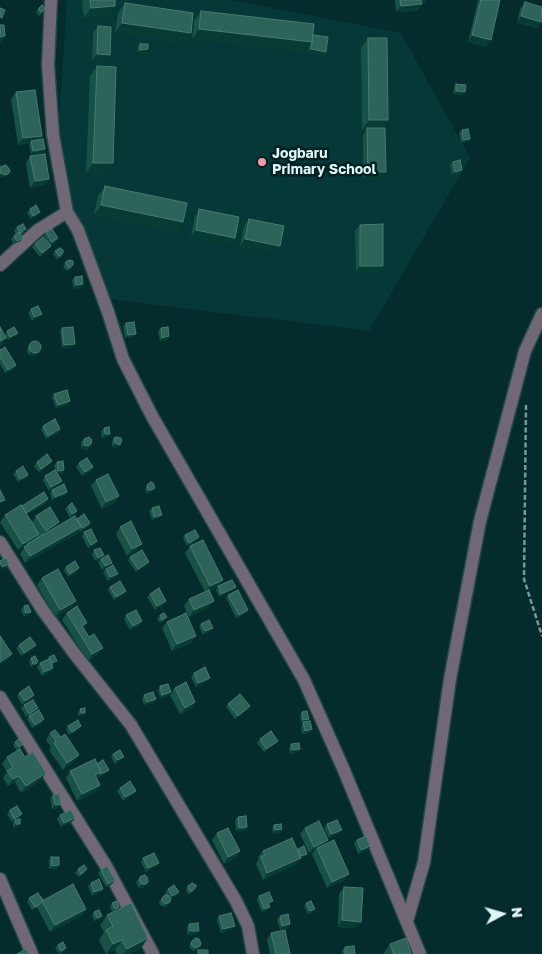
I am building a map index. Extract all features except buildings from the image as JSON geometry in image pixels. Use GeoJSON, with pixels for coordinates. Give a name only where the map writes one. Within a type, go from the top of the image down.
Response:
{"type":"FeatureCollection","features":[{"type":"Feature","properties":{"kind":"street"},"geometry":{"type":"LineString","coordinates":[[51,0],[48,65],[53,135],[67,212],[78,230],[123,359],[152,416],[304,680],[420,954]]}},
{"type":"Feature","properties":{"kind":"street"},"geometry":{"type":"LineString","coordinates":[[0,266],[38,230],[67,212]]}},
{"type":"Feature","properties":{"kind":"street"},"geometry":{"type":"LineString","coordinates":[[407,921],[424,862],[450,679],[480,521],[526,351],[542,314]]}},
{"type":"Feature","properties":{"kind":"street"},"geometry":{"type":"LineString","coordinates":[[0,542],[42,609],[131,725],[236,901],[248,926],[253,954]]}},
{"type":"Feature","properties":{"kind":"street"},"geometry":{"type":"LineString","coordinates":[[0,697],[106,866],[153,954]]}},
{"type":"Feature","properties":{"kind":"street"},"geometry":{"type":"LineString","coordinates":[[0,879],[32,954]]}},
{"type":"Feature","properties":{"kind":"path"},"geometry":{"type":"LineString","coordinates":[[526,397],[524,579],[542,636]]}},
{"type":"Feature","properties":{"kind":"shaded area","name":"Jogbaru Primary School"},"geometry":{"type":"Polygon","coordinates":[[[67,0],[231,0],[401,33],[470,158],[369,331],[109,299],[69,208],[56,166],[67,0]]]}},
{"type":"Feature","properties":{"kind":"place","name":"Jogbaru Primary School"},"geometry":{"type":"Point","coordinates":[262,162]}}]}
